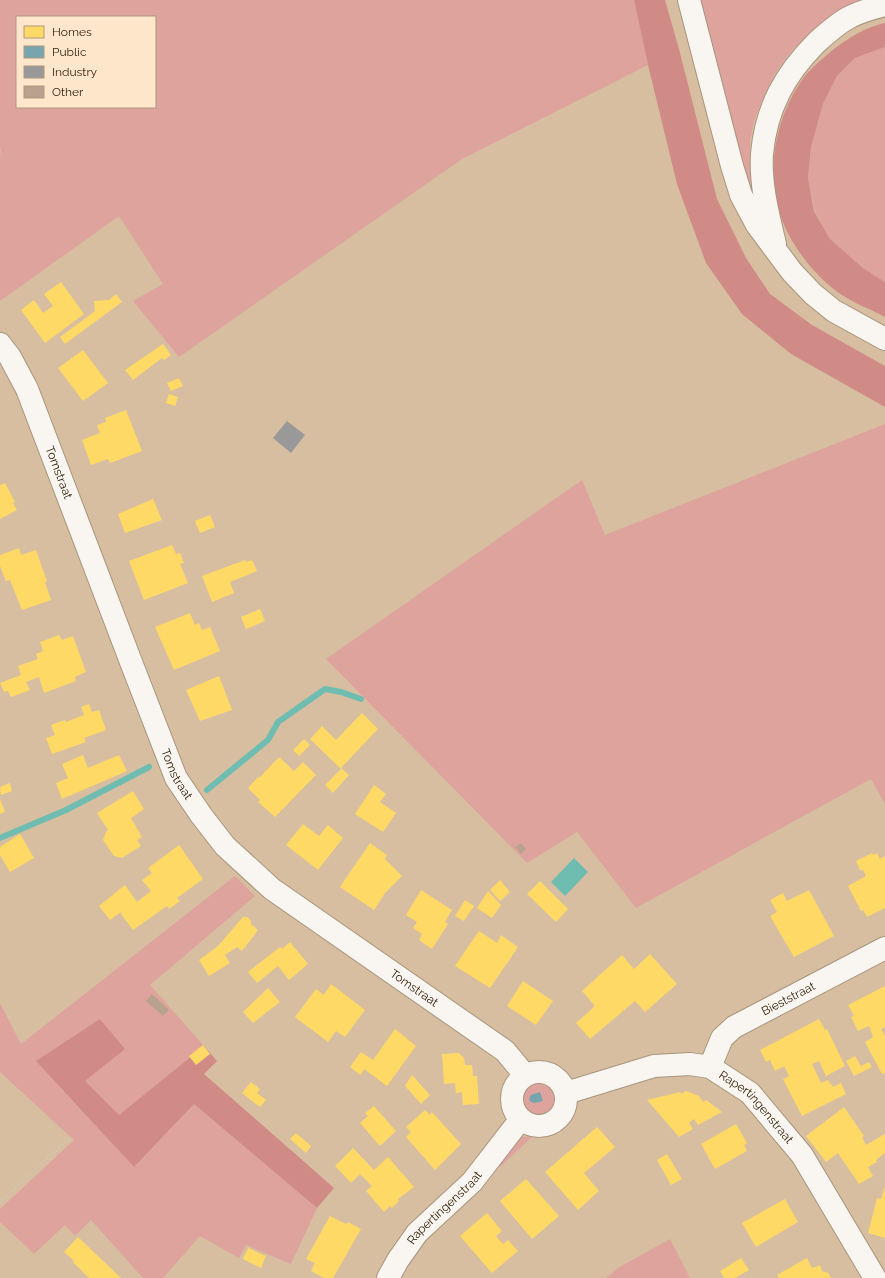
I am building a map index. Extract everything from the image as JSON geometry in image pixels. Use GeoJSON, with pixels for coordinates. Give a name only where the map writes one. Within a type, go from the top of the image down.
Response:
{"type":"FeatureCollection","features":[{"type":"Feature","properties":{"kind":"main road"},"geometry":{"type":"LineString","coordinates":[[689,0],[732,166],[741,195],[757,225],[792,272],[813,294],[834,311],[885,339]]}},
{"type":"Feature","properties":{"kind":"main road"},"geometry":{"type":"LineString","coordinates":[[778,253],[766,203],[763,184],[762,155],[765,135],[777,95],[797,62],[825,34],[847,18],[872,8],[885,5]]}},
{"type":"Feature","properties":{"kind":"main road","name":"Tomstraat"},"geometry":{"type":"LineString","coordinates":[[0,344],[10,357],[27,389],[176,778],[200,815],[225,846],[272,889],[505,1051],[526,1075]]}},
{"type":"Feature","properties":{"kind":"main road","name":"Bieststraat"},"geometry":{"type":"LineString","coordinates":[[710,1067],[722,1038],[734,1027],[885,948]]}},
{"type":"Feature","properties":{"kind":"main road","name":"Rapertingenstraat"},"geometry":{"type":"LineString","coordinates":[[566,1093],[654,1066],[690,1064],[710,1067],[750,1094],[802,1155],[875,1278]]}},
{"type":"Feature","properties":{"kind":"main road"},"geometry":{"type":"LineString","coordinates":[[534,1072],[551,1074],[562,1084],[566,1093],[564,1111],[556,1121],[544,1126],[533,1126],[520,1120],[513,1109],[511,1099],[515,1085],[526,1075],[534,1072]]}},
{"type":"Feature","properties":{"kind":"main road","name":"Rapertingenstraat"},"geometry":{"type":"LineString","coordinates":[[388,1278],[398,1260],[417,1233],[472,1182],[520,1120]]}},
{"type":"Feature","properties":{"kind":"path"},"geometry":{"type":"LineString","coordinates":[[0,1202],[68,1139]]}},
{"type":"Feature","properties":{"kind":"shaded area"},"geometry":{"type":"Polygon","coordinates":[[[0,0],[634,0],[648,65],[462,159],[179,357],[133,301],[163,284],[119,216],[0,301],[0,0]]]}},
{"type":"Feature","properties":{"kind":"shaded area"},"geometry":{"type":"Polygon","coordinates":[[[634,0],[665,0],[717,199],[746,258],[770,294],[812,325],[885,366],[885,407],[791,354],[742,314],[706,263],[677,184],[634,0]]]}},
{"type":"Feature","properties":{"kind":"shaded area"},"geometry":{"type":"Polygon","coordinates":[[[700,0],[860,0],[830,17],[807,36],[792,50],[776,72],[755,118],[750,140],[752,195],[745,177],[700,0]]]}},
{"type":"Feature","properties":{"kind":"shaded area"},"geometry":{"type":"Polygon","coordinates":[[[885,23],[885,47],[855,58],[837,76],[823,104],[811,147],[808,178],[814,211],[830,239],[863,268],[885,282],[885,317],[844,297],[821,278],[800,253],[785,228],[778,207],[774,186],[774,165],[776,143],[781,122],[789,102],[803,78],[820,61],[846,40],[858,33],[885,23]]]}},
{"type":"Feature","properties":{"kind":"shaded area"},"geometry":{"type":"Polygon","coordinates":[[[885,47],[885,282],[863,268],[830,239],[815,211],[808,178],[811,147],[823,104],[837,76],[855,58],[885,47]]]}},
{"type":"Feature","properties":{"kind":"shaded area"},"geometry":{"type":"Polygon","coordinates":[[[885,424],[885,804],[871,779],[636,908],[577,832],[527,863],[326,659],[582,480],[605,535],[885,424]]]}},
{"type":"Feature","properties":{"kind":"shaded area"},"geometry":{"type":"Polygon","coordinates":[[[235,876],[255,896],[150,985],[204,1046],[119,1115],[84,1081],[37,1061],[134,1167],[194,1104],[317,1208],[291,1264],[246,1245],[239,1258],[200,1236],[163,1278],[143,1278],[91,1220],[75,1236],[65,1225],[34,1254],[0,1222],[0,1209],[74,1140],[0,1072],[0,1003],[21,1044],[235,876]]]}},
{"type":"Feature","properties":{"kind":"shaded area"},"geometry":{"type":"Polygon","coordinates":[[[100,1019],[125,1049],[85,1081],[119,1115],[204,1046],[217,1061],[204,1074],[334,1188],[317,1208],[194,1104],[134,1167],[36,1061],[100,1019]]]}},
{"type":"Feature","properties":{"kind":"shaded area"},"geometry":{"type":"Polygon","coordinates":[[[536,1081],[546,1084],[551,1089],[554,1099],[551,1109],[546,1114],[536,1117],[526,1114],[521,1109],[518,1099],[521,1089],[526,1084],[536,1081]]]}},
{"type":"Feature","properties":{"kind":"shaded area"},"geometry":{"type":"Polygon","coordinates":[[[533,1136],[500,1167],[496,1164],[514,1141],[522,1137],[533,1136]]]}},
{"type":"Feature","properties":{"kind":"shaded area"},"geometry":{"type":"Polygon","coordinates":[[[670,1239],[690,1278],[606,1278],[618,1268],[670,1239]]]}},
{"type":"Feature","properties":{"kind":"water"},"geometry":{"type":"Polygon","coordinates":[[[574,858],[588,872],[565,896],[551,882],[574,858]]]}},
{"type":"Feature","properties":{"kind":"building: Homes"},"geometry":{"type":"Polygon","coordinates":[[[61,282],[84,314],[45,343],[21,310],[34,300],[43,313],[53,306],[44,294],[61,282]]]}},
{"type":"Feature","properties":{"kind":"building: Homes"},"geometry":{"type":"Polygon","coordinates":[[[116,294],[122,302],[65,344],[60,337],[95,311],[94,301],[109,300],[116,294]]]}},
{"type":"Feature","properties":{"kind":"building: Homes"},"geometry":{"type":"Polygon","coordinates":[[[163,344],[171,355],[164,360],[162,358],[133,380],[125,370],[163,344]]]}},
{"type":"Feature","properties":{"kind":"building: Homes"},"geometry":{"type":"Polygon","coordinates":[[[83,350],[108,383],[83,401],[58,368],[83,350]]]}},
{"type":"Feature","properties":{"kind":"building: Homes"},"geometry":{"type":"Polygon","coordinates":[[[179,378],[183,386],[171,391],[167,383],[179,378]]]}},
{"type":"Feature","properties":{"kind":"building: Homes"},"geometry":{"type":"Polygon","coordinates":[[[169,394],[178,397],[175,406],[166,403],[169,394]]]}},
{"type":"Feature","properties":{"kind":"building: Homes"},"geometry":{"type":"Polygon","coordinates":[[[126,410],[142,451],[110,463],[108,459],[91,465],[82,440],[100,433],[97,425],[106,422],[105,418],[126,410]]]}},
{"type":"Feature","properties":{"kind":"building: Homes"},"geometry":{"type":"Polygon","coordinates":[[[5,483],[15,502],[13,503],[17,510],[0,519],[0,485],[5,483]]]}},
{"type":"Feature","properties":{"kind":"building: Homes"},"geometry":{"type":"Polygon","coordinates":[[[153,499],[162,520],[125,533],[118,514],[153,499]]]}},
{"type":"Feature","properties":{"kind":"building: Homes"},"geometry":{"type":"Polygon","coordinates":[[[210,515],[215,527],[200,533],[195,521],[210,515]]]}},
{"type":"Feature","properties":{"kind":"building: Homes"},"geometry":{"type":"Polygon","coordinates":[[[172,545],[176,554],[180,553],[184,563],[180,564],[188,583],[144,600],[129,561],[172,545]]]}},
{"type":"Feature","properties":{"kind":"building: Homes"},"geometry":{"type":"Polygon","coordinates":[[[19,548],[21,555],[36,550],[47,581],[45,582],[51,600],[22,610],[10,580],[6,581],[0,566],[0,555],[19,548]]]}},
{"type":"Feature","properties":{"kind":"building: Homes"},"geometry":{"type":"Polygon","coordinates":[[[245,560],[246,562],[252,560],[257,571],[230,582],[234,593],[212,602],[202,576],[245,560]]]}},
{"type":"Feature","properties":{"kind":"building: Homes"},"geometry":{"type":"Polygon","coordinates":[[[260,609],[265,621],[246,629],[241,617],[260,609]]]}},
{"type":"Feature","properties":{"kind":"building: Homes"},"geometry":{"type":"Polygon","coordinates":[[[190,613],[195,625],[199,623],[202,630],[210,627],[220,651],[174,670],[155,627],[190,613]]]}},
{"type":"Feature","properties":{"kind":"building: Homes"},"geometry":{"type":"Polygon","coordinates":[[[59,635],[62,640],[73,636],[86,672],[75,677],[76,681],[44,693],[39,677],[26,682],[30,690],[11,697],[8,691],[4,692],[0,683],[21,675],[18,666],[38,659],[36,654],[43,651],[40,642],[59,635]]]}},
{"type":"Feature","properties":{"kind":"building: Homes"},"geometry":{"type":"Polygon","coordinates":[[[219,676],[232,710],[200,721],[186,690],[219,676]]]}},
{"type":"Feature","properties":{"kind":"building: Homes"},"geometry":{"type":"Polygon","coordinates":[[[89,704],[92,712],[99,710],[106,730],[84,738],[86,742],[52,754],[46,738],[55,735],[51,725],[65,720],[66,722],[84,715],[81,707],[89,704]]]}},
{"type":"Feature","properties":{"kind":"building: Homes"},"geometry":{"type":"Polygon","coordinates":[[[362,713],[378,729],[341,768],[349,775],[333,793],[325,785],[341,769],[310,739],[322,726],[336,740],[362,713]]]}},
{"type":"Feature","properties":{"kind":"building: Homes"},"geometry":{"type":"Polygon","coordinates":[[[304,739],[310,745],[299,756],[293,750],[304,739]]]}},
{"type":"Feature","properties":{"kind":"building: Homes"},"geometry":{"type":"Polygon","coordinates":[[[83,755],[88,768],[119,755],[127,771],[62,799],[56,783],[68,778],[62,764],[83,755]]]}},
{"type":"Feature","properties":{"kind":"building: Homes"},"geometry":{"type":"Polygon","coordinates":[[[279,757],[294,771],[303,762],[316,775],[275,817],[258,802],[260,800],[248,788],[279,757]]]}},
{"type":"Feature","properties":{"kind":"building: Homes"},"geometry":{"type":"Polygon","coordinates":[[[10,783],[12,791],[1,795],[0,787],[10,783]]]}},
{"type":"Feature","properties":{"kind":"building: Homes"},"geometry":{"type":"Polygon","coordinates":[[[374,785],[386,794],[380,802],[396,813],[383,832],[355,814],[374,785]]]}},
{"type":"Feature","properties":{"kind":"building: Homes"},"geometry":{"type":"Polygon","coordinates":[[[133,791],[144,809],[131,818],[142,837],[137,840],[141,846],[122,858],[114,856],[103,840],[108,830],[97,813],[133,791]]]}},
{"type":"Feature","properties":{"kind":"building: Homes"},"geometry":{"type":"Polygon","coordinates":[[[0,799],[5,812],[0,814],[0,799]]]}},
{"type":"Feature","properties":{"kind":"building: Homes"},"geometry":{"type":"Polygon","coordinates":[[[303,824],[319,836],[328,825],[343,838],[318,870],[286,845],[303,824]]]}},
{"type":"Feature","properties":{"kind":"building: Homes"},"geometry":{"type":"Polygon","coordinates":[[[20,834],[34,858],[10,872],[0,855],[0,847],[20,834]]]}},
{"type":"Feature","properties":{"kind":"building: Homes"},"geometry":{"type":"Polygon","coordinates":[[[370,843],[387,855],[385,859],[402,876],[385,893],[374,910],[340,887],[370,843]]]}},
{"type":"Feature","properties":{"kind":"building: Homes"},"geometry":{"type":"Polygon","coordinates":[[[179,845],[203,879],[177,898],[180,901],[169,909],[167,906],[133,930],[121,912],[110,920],[99,906],[125,885],[137,902],[151,891],[142,880],[152,873],[148,868],[179,845]]]}},
{"type":"Feature","properties":{"kind":"building: Homes"},"geometry":{"type":"Polygon","coordinates":[[[872,853],[873,855],[877,853],[880,859],[885,856],[885,908],[867,917],[863,910],[861,911],[848,886],[866,876],[863,870],[860,870],[856,861],[872,853]]]}},
{"type":"Feature","properties":{"kind":"building: Homes"},"geometry":{"type":"Polygon","coordinates":[[[500,880],[510,892],[500,901],[490,890],[500,880]]]}},
{"type":"Feature","properties":{"kind":"building: Homes"},"geometry":{"type":"Polygon","coordinates":[[[540,881],[568,909],[556,922],[527,894],[540,881]]]}},
{"type":"Feature","properties":{"kind":"building: Homes"},"geometry":{"type":"Polygon","coordinates":[[[421,890],[452,910],[445,922],[448,924],[432,949],[419,940],[422,934],[413,928],[417,922],[406,915],[421,890]]]}},
{"type":"Feature","properties":{"kind":"building: Homes"},"geometry":{"type":"Polygon","coordinates":[[[809,890],[834,936],[794,957],[770,916],[777,912],[770,900],[783,893],[787,901],[809,890]]]}},
{"type":"Feature","properties":{"kind":"building: Homes"},"geometry":{"type":"Polygon","coordinates":[[[488,891],[501,905],[492,918],[477,908],[488,891]]]}},
{"type":"Feature","properties":{"kind":"building: Homes"},"geometry":{"type":"Polygon","coordinates":[[[465,900],[474,906],[464,921],[455,916],[465,900]]]}},
{"type":"Feature","properties":{"kind":"building: Homes"},"geometry":{"type":"Polygon","coordinates":[[[243,917],[247,917],[251,921],[251,924],[258,930],[242,951],[237,947],[225,955],[230,963],[209,976],[199,960],[218,946],[243,917]]]}},
{"type":"Feature","properties":{"kind":"building: Homes"},"geometry":{"type":"Polygon","coordinates":[[[479,931],[497,943],[501,935],[518,947],[490,988],[455,966],[479,931]]]}},
{"type":"Feature","properties":{"kind":"building: Homes"},"geometry":{"type":"Polygon","coordinates":[[[290,942],[308,964],[289,980],[278,966],[257,983],[248,972],[280,947],[282,949],[290,942]]]}},
{"type":"Feature","properties":{"kind":"building: Homes"},"geometry":{"type":"Polygon","coordinates":[[[650,954],[677,984],[645,1012],[635,1001],[590,1039],[576,1023],[594,1007],[582,991],[622,955],[634,969],[650,954]]]}},
{"type":"Feature","properties":{"kind":"building: Homes"},"geometry":{"type":"Polygon","coordinates":[[[523,981],[553,1001],[536,1025],[507,1006],[523,981]]]}},
{"type":"Feature","properties":{"kind":"building: Homes"},"geometry":{"type":"Polygon","coordinates":[[[331,984],[365,1010],[345,1037],[336,1031],[328,1042],[295,1017],[316,989],[324,995],[331,984]]]}},
{"type":"Feature","properties":{"kind":"building: Homes"},"geometry":{"type":"Polygon","coordinates":[[[885,986],[885,1027],[881,1029],[885,1036],[885,1073],[882,1074],[865,1042],[873,1037],[869,1026],[858,1031],[851,1017],[854,1016],[848,1005],[885,986]]]}},
{"type":"Feature","properties":{"kind":"building: Homes"},"geometry":{"type":"Polygon","coordinates":[[[268,988],[280,1002],[253,1023],[243,1012],[268,988]]]}},
{"type":"Feature","properties":{"kind":"building: Homes"},"geometry":{"type":"Polygon","coordinates":[[[819,1019],[825,1030],[827,1029],[845,1066],[826,1076],[819,1061],[812,1064],[821,1083],[828,1080],[833,1087],[841,1083],[846,1094],[802,1116],[783,1079],[789,1076],[784,1066],[775,1071],[770,1060],[766,1062],[760,1050],[819,1019]]]}},
{"type":"Feature","properties":{"kind":"building: Homes"},"geometry":{"type":"Polygon","coordinates":[[[395,1029],[416,1046],[387,1086],[364,1069],[360,1075],[350,1067],[361,1052],[373,1060],[395,1029]]]}},
{"type":"Feature","properties":{"kind":"building: Homes"},"geometry":{"type":"Polygon","coordinates":[[[203,1045],[210,1054],[196,1065],[189,1056],[203,1045]]]}},
{"type":"Feature","properties":{"kind":"building: Homes"},"geometry":{"type":"Polygon","coordinates":[[[459,1053],[464,1058],[465,1065],[472,1065],[473,1076],[477,1076],[479,1104],[463,1105],[462,1092],[456,1093],[455,1083],[444,1084],[442,1054],[459,1053]]]}},
{"type":"Feature","properties":{"kind":"building: Homes"},"geometry":{"type":"Polygon","coordinates":[[[855,1056],[861,1066],[869,1062],[872,1067],[854,1076],[846,1061],[855,1056]]]}},
{"type":"Feature","properties":{"kind":"building: Homes"},"geometry":{"type":"Polygon","coordinates":[[[412,1075],[430,1095],[421,1104],[405,1086],[412,1075]]]}},
{"type":"Feature","properties":{"kind":"building: Homes"},"geometry":{"type":"Polygon","coordinates":[[[251,1082],[260,1089],[257,1093],[266,1100],[260,1107],[242,1093],[251,1082]]]}},
{"type":"Feature","properties":{"kind":"building: Homes"},"geometry":{"type":"Polygon","coordinates":[[[686,1091],[699,1096],[703,1102],[706,1100],[722,1112],[698,1125],[694,1119],[689,1123],[693,1129],[679,1137],[647,1100],[680,1092],[681,1094],[686,1091]]]}},
{"type":"Feature","properties":{"kind":"building: Homes"},"geometry":{"type":"Polygon","coordinates":[[[374,1106],[396,1131],[380,1146],[360,1123],[368,1116],[365,1113],[374,1106]]]}},
{"type":"Feature","properties":{"kind":"building: Homes"},"geometry":{"type":"Polygon","coordinates":[[[844,1107],[864,1136],[862,1137],[866,1145],[885,1134],[885,1153],[876,1160],[877,1162],[868,1167],[873,1176],[859,1184],[838,1153],[826,1162],[806,1136],[844,1107]]]}},
{"type":"Feature","properties":{"kind":"building: Homes"},"geometry":{"type":"Polygon","coordinates":[[[425,1110],[430,1115],[432,1112],[461,1144],[435,1170],[406,1137],[411,1132],[406,1127],[425,1110]]]}},
{"type":"Feature","properties":{"kind":"building: Homes"},"geometry":{"type":"Polygon","coordinates":[[[736,1124],[747,1143],[744,1145],[747,1151],[715,1169],[701,1144],[736,1124]]]}},
{"type":"Feature","properties":{"kind":"building: Homes"},"geometry":{"type":"Polygon","coordinates":[[[597,1127],[615,1147],[584,1173],[599,1191],[578,1210],[545,1172],[597,1127]]]}},
{"type":"Feature","properties":{"kind":"building: Homes"},"geometry":{"type":"Polygon","coordinates":[[[296,1133],[311,1146],[306,1153],[290,1139],[296,1133]]]}},
{"type":"Feature","properties":{"kind":"building: Homes"},"geometry":{"type":"Polygon","coordinates":[[[353,1148],[374,1170],[388,1157],[414,1187],[398,1199],[399,1201],[392,1208],[390,1206],[384,1212],[366,1191],[372,1186],[360,1174],[351,1183],[335,1166],[353,1148]]]}},
{"type":"Feature","properties":{"kind":"building: Homes"},"geometry":{"type":"Polygon","coordinates":[[[667,1154],[682,1179],[671,1185],[657,1160],[667,1154]]]}},
{"type":"Feature","properties":{"kind":"building: Homes"},"geometry":{"type":"Polygon","coordinates":[[[526,1179],[559,1216],[532,1239],[500,1201],[526,1179]]]}},
{"type":"Feature","properties":{"kind":"building: Homes"},"geometry":{"type":"Polygon","coordinates":[[[885,1186],[885,1238],[868,1233],[877,1198],[881,1199],[885,1186]]]}},
{"type":"Feature","properties":{"kind":"building: Homes"},"geometry":{"type":"Polygon","coordinates":[[[785,1199],[798,1222],[756,1247],[742,1223],[785,1199]]]}},
{"type":"Feature","properties":{"kind":"building: Homes"},"geometry":{"type":"Polygon","coordinates":[[[487,1213],[502,1231],[496,1236],[503,1244],[508,1240],[518,1251],[492,1273],[460,1236],[487,1213]]]}},
{"type":"Feature","properties":{"kind":"building: Homes"},"geometry":{"type":"Polygon","coordinates":[[[330,1216],[346,1224],[348,1222],[361,1229],[333,1278],[324,1278],[311,1271],[315,1263],[306,1259],[330,1216]]]}},
{"type":"Feature","properties":{"kind":"building: Homes"},"geometry":{"type":"Polygon","coordinates":[[[78,1237],[121,1278],[89,1278],[64,1252],[78,1237]]]}},
{"type":"Feature","properties":{"kind":"building: Homes"},"geometry":{"type":"Polygon","coordinates":[[[248,1248],[266,1256],[261,1268],[243,1259],[248,1248]]]}},
{"type":"Feature","properties":{"kind":"building: Homes"},"geometry":{"type":"Polygon","coordinates":[[[741,1258],[749,1270],[735,1278],[724,1278],[720,1271],[741,1258]]]}},
{"type":"Feature","properties":{"kind":"building: Homes"},"geometry":{"type":"Polygon","coordinates":[[[807,1258],[812,1268],[820,1265],[822,1271],[828,1273],[831,1278],[779,1278],[777,1275],[807,1258]]]}},
{"type":"Feature","properties":{"kind":"building: Public"},"geometry":{"type":"Polygon","coordinates":[[[540,1092],[543,1101],[534,1103],[531,1102],[529,1099],[531,1095],[540,1092]]]}},
{"type":"Feature","properties":{"kind":"building: Industry"},"geometry":{"type":"Polygon","coordinates":[[[287,421],[305,435],[291,453],[273,438],[287,421]]]}},
{"type":"Feature","properties":{"kind":"building: Other"},"geometry":{"type":"Polygon","coordinates":[[[521,843],[526,849],[521,854],[515,847],[521,843]]]}},
{"type":"Feature","properties":{"kind":"building: Other"},"geometry":{"type":"Polygon","coordinates":[[[152,994],[169,1010],[163,1016],[146,1001],[152,994]]]}},
{"type":"Feature","properties":{"kind":"waterway"},"geometry":{"type":"LineString","coordinates":[[207,790],[268,740],[278,722],[325,689],[341,692],[361,699]]}},
{"type":"Feature","properties":{"kind":"waterway"},"geometry":{"type":"LineString","coordinates":[[0,838],[66,810],[149,767]]}}]}
